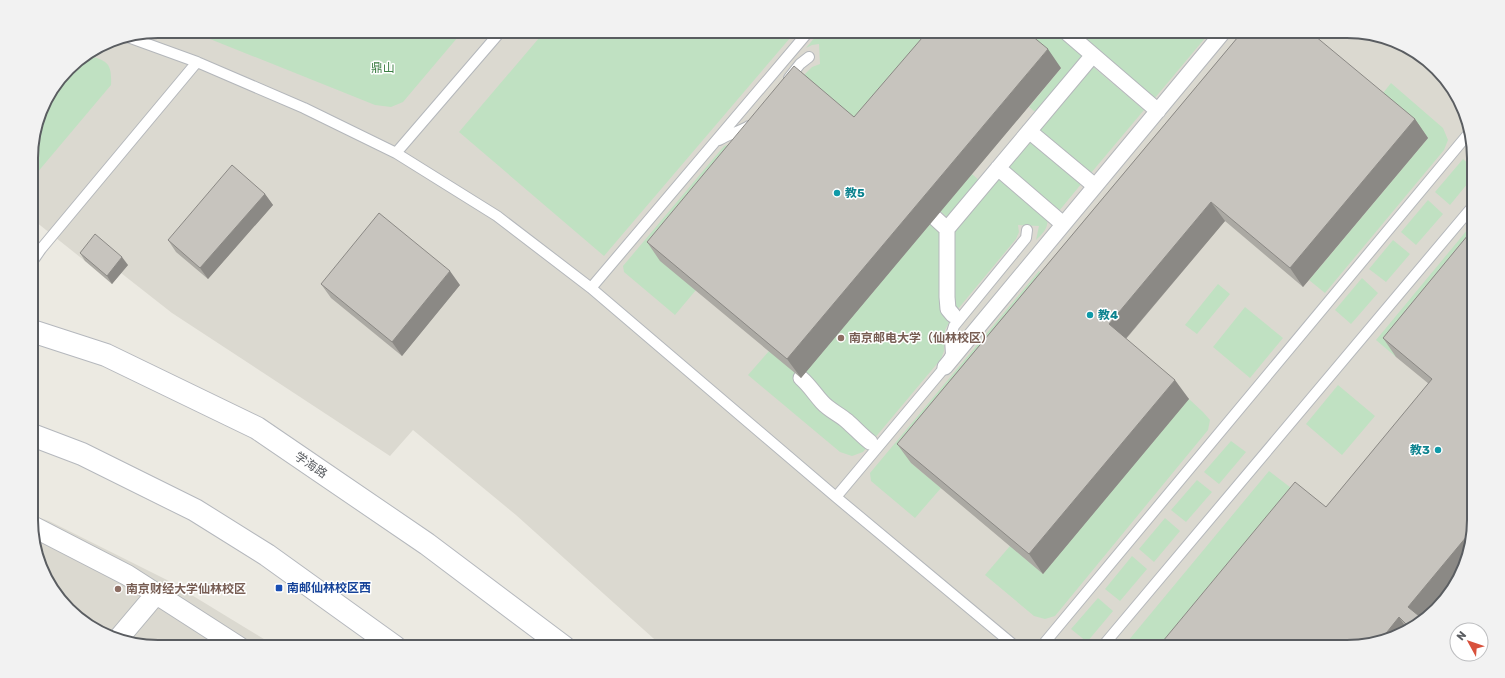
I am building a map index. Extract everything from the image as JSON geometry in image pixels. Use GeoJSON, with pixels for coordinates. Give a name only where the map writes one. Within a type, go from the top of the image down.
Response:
{"type":"FeatureCollection","features":[{"type":"Feature","properties":{"kind":"main road","name":"学海路"},"geometry":{"type":"LineString","coordinates":[[38,333],[106,355],[257,428],[427,544],[555,640]]}},
{"type":"Feature","properties":{"kind":"main road"},"geometry":{"type":"LineString","coordinates":[[38,437],[82,454],[195,510],[267,555],[385,640]]}},
{"type":"Feature","properties":{"kind":"street"},"geometry":{"type":"LineString","coordinates":[[1073,38],[1158,111]]}},
{"type":"Feature","properties":{"kind":"street"},"geometry":{"type":"LineString","coordinates":[[945,367],[1218,38]]}},
{"type":"Feature","properties":{"kind":"street"},"geometry":{"type":"LineString","coordinates":[[953,315],[948,309],[946,297],[947,229],[1093,55]]}},
{"type":"Feature","properties":{"kind":"street"},"geometry":{"type":"LineString","coordinates":[[1029,131],[1095,186]]}},
{"type":"Feature","properties":{"kind":"street"},"geometry":{"type":"LineString","coordinates":[[998,168],[1063,224]]}},
{"type":"Feature","properties":{"kind":"street"},"geometry":{"type":"LineString","coordinates":[[935,218],[947,229]]}},
{"type":"Feature","properties":{"kind":"street"},"geometry":{"type":"LineString","coordinates":[[801,378],[812,388],[822,402],[834,413],[846,420],[857,432],[870,442]]}},
{"type":"Feature","properties":{"kind":"street"},"geometry":{"type":"LineString","coordinates":[[39,529],[127,575],[228,640]]}},
{"type":"Feature","properties":{"kind":"street"},"geometry":{"type":"LineString","coordinates":[[122,634],[156,594]]}},
{"type":"Feature","properties":{"kind":"lane"},"geometry":{"type":"LineString","coordinates":[[396,153],[495,38]]}},
{"type":"Feature","properties":{"kind":"lane"},"geometry":{"type":"LineString","coordinates":[[591,288],[803,38]]}},
{"type":"Feature","properties":{"kind":"lane"},"geometry":{"type":"LineString","coordinates":[[136,40],[197,62],[304,108],[396,153],[497,216],[591,288],[1008,640]]}},
{"type":"Feature","properties":{"kind":"lane"},"geometry":{"type":"LineString","coordinates":[[780,88],[800,64],[809,57]]}},
{"type":"Feature","properties":{"kind":"lane"},"geometry":{"type":"LineString","coordinates":[[38,253],[197,62]]}},
{"type":"Feature","properties":{"kind":"lane"},"geometry":{"type":"LineString","coordinates":[[714,143],[729,134],[740,132],[750,125],[755,119]]}},
{"type":"Feature","properties":{"kind":"lane"},"geometry":{"type":"LineString","coordinates":[[1047,640],[1465,138]]}},
{"type":"Feature","properties":{"kind":"lane"},"geometry":{"type":"LineString","coordinates":[[1108,640],[1467,213]]}},
{"type":"Feature","properties":{"kind":"lane"},"geometry":{"type":"LineString","coordinates":[[836,496],[945,367],[951,354],[950,339],[954,326],[1026,238],[1027,230]]}},
{"type":"Feature","properties":{"kind":"shaded area","name":"南京邮电大学（仙林校区）"},"geometry":{"type":"Polygon","coordinates":[[[151,38],[1347,38],[1370,40],[1393,47],[1407,54],[1432,73],[1451,98],[1463,127],[1467,158],[1467,527],[1465,543],[1458,566],[1451,580],[1432,605],[1400,628],[1370,638],[1354,640],[655,640],[516,515],[413,430],[390,456],[172,313],[121,273],[85,261],[38,224],[38,151],[42,127],[54,98],[68,79],[79,68],[98,54],[112,47],[135,40],[151,38]]]}},
{"type":"Feature","properties":{"kind":"shaded area","name":"南京财经大学仙林校区"},"geometry":{"type":"Polygon","coordinates":[[[38,517],[49,521],[167,580],[266,640],[143,639],[112,631],[98,624],[73,605],[54,580],[42,551],[38,517]]]}},
{"type":"Feature","properties":{"kind":"green space","name":"鼎山"},"geometry":{"type":"Polygon","coordinates":[[[208,38],[457,38],[403,102],[391,107],[375,105],[208,38]]]}},
{"type":"Feature","properties":{"kind":"green space"},"geometry":{"type":"Polygon","coordinates":[[[539,38],[790,38],[604,256],[459,132],[539,38]]]}},
{"type":"Feature","properties":{"kind":"green space"},"geometry":{"type":"Polygon","coordinates":[[[814,38],[950,38],[696,290],[675,315],[624,272],[623,266],[724,146],[737,142],[760,127],[805,74],[812,67],[820,64],[819,44],[806,48],[814,38]]]}},
{"type":"Feature","properties":{"kind":"green space"},"geometry":{"type":"Polygon","coordinates":[[[1024,38],[1066,38],[1082,52],[1084,58],[1041,112],[1034,111],[1029,107],[1061,68],[1024,38]]]}},
{"type":"Feature","properties":{"kind":"green space"},"geometry":{"type":"Polygon","coordinates":[[[1082,38],[1205,38],[1154,99],[1082,38]]]}},
{"type":"Feature","properties":{"kind":"green space"},"geometry":{"type":"Polygon","coordinates":[[[94,57],[104,61],[109,67],[111,72],[111,85],[38,172],[38,151],[42,127],[50,105],[68,79],[94,57]]]}},
{"type":"Feature","properties":{"kind":"green space"},"geometry":{"type":"Polygon","coordinates":[[[1091,65],[1144,110],[1091,173],[1038,129],[1091,65]]]}},
{"type":"Feature","properties":{"kind":"green space"},"geometry":{"type":"Polygon","coordinates":[[[1391,83],[1443,128],[1448,140],[1444,150],[1325,293],[1309,280],[1428,138],[1379,98],[1391,83]]]}},
{"type":"Feature","properties":{"kind":"green space"},"geometry":{"type":"Polygon","coordinates":[[[1029,139],[1082,183],[1059,211],[1006,167],[1029,139]]]}},
{"type":"Feature","properties":{"kind":"green space"},"geometry":{"type":"Polygon","coordinates":[[[1463,159],[1467,163],[1467,184],[1450,205],[1435,192],[1463,159]]]}},
{"type":"Feature","properties":{"kind":"green space"},"geometry":{"type":"Polygon","coordinates":[[[972,174],[982,183],[950,220],[940,211],[972,174]]]}},
{"type":"Feature","properties":{"kind":"green space"},"geometry":{"type":"Polygon","coordinates":[[[995,180],[1002,180],[1047,218],[1046,228],[1036,240],[1039,226],[1018,225],[1019,232],[1016,239],[953,315],[945,330],[944,351],[941,359],[863,452],[852,456],[840,452],[748,375],[769,351],[931,223],[946,237],[995,180]]]}},
{"type":"Feature","properties":{"kind":"green space"},"geometry":{"type":"Polygon","coordinates":[[[1428,200],[1443,214],[1416,245],[1401,232],[1428,200]]]}},
{"type":"Feature","properties":{"kind":"green space"},"geometry":{"type":"Polygon","coordinates":[[[1467,230],[1467,271],[1396,357],[1376,340],[1467,230]]]}},
{"type":"Feature","properties":{"kind":"green space"},"geometry":{"type":"Polygon","coordinates":[[[1393,240],[1410,254],[1386,282],[1369,269],[1393,240]]]}},
{"type":"Feature","properties":{"kind":"green space"},"geometry":{"type":"Polygon","coordinates":[[[1039,271],[1058,288],[911,463],[941,488],[915,518],[871,481],[870,473],[1039,271]]]}},
{"type":"Feature","properties":{"kind":"green space"},"geometry":{"type":"Polygon","coordinates":[[[1362,278],[1378,293],[1351,324],[1335,310],[1362,278]]]}},
{"type":"Feature","properties":{"kind":"green space"},"geometry":{"type":"Polygon","coordinates":[[[1218,284],[1230,294],[1197,334],[1185,325],[1218,284]]]}},
{"type":"Feature","properties":{"kind":"green space"},"geometry":{"type":"Polygon","coordinates":[[[1245,307],[1283,338],[1250,378],[1213,347],[1245,307]]]}},
{"type":"Feature","properties":{"kind":"green space"},"geometry":{"type":"Polygon","coordinates":[[[1338,385],[1375,416],[1342,455],[1306,424],[1338,385]]]}},
{"type":"Feature","properties":{"kind":"green space"},"geometry":{"type":"Polygon","coordinates":[[[1189,399],[1210,420],[1208,430],[1055,616],[1045,619],[1034,616],[985,575],[1010,546],[1189,399]]]}},
{"type":"Feature","properties":{"kind":"green space"},"geometry":{"type":"Polygon","coordinates":[[[1231,441],[1246,452],[1219,484],[1204,472],[1231,441]]]}},
{"type":"Feature","properties":{"kind":"green space"},"geometry":{"type":"Polygon","coordinates":[[[1269,471],[1308,501],[1194,640],[1129,640],[1269,471]]]}},
{"type":"Feature","properties":{"kind":"green space"},"geometry":{"type":"Polygon","coordinates":[[[1197,480],[1212,492],[1186,522],[1171,510],[1197,480]]]}},
{"type":"Feature","properties":{"kind":"green space"},"geometry":{"type":"Polygon","coordinates":[[[1165,518],[1180,531],[1154,562],[1139,549],[1165,518]]]}},
{"type":"Feature","properties":{"kind":"green space"},"geometry":{"type":"Polygon","coordinates":[[[1132,556],[1147,569],[1120,601],[1105,589],[1132,556]]]}},
{"type":"Feature","properties":{"kind":"green space"},"geometry":{"type":"Polygon","coordinates":[[[1098,598],[1113,611],[1089,640],[1085,640],[1071,629],[1098,598]]]}},
{"type":"Feature","properties":{"kind":"building","name":"教5"},"geometry":{"type":"Polygon","coordinates":[[[922,38],[1035,38],[1048,49],[787,359],[647,242],[794,66],[854,117],[922,38]]]}},
{"type":"Feature","properties":{"kind":"building","name":"教4"},"geometry":{"type":"Polygon","coordinates":[[[1237,38],[1317,38],[1415,119],[1290,268],[1211,202],[1109,324],[1175,380],[1029,554],[897,444],[1237,38]]]}},
{"type":"Feature","properties":{"kind":"building"},"geometry":{"type":"Polygon","coordinates":[[[232,165],[265,194],[200,268],[168,240],[232,165]]]}},
{"type":"Feature","properties":{"kind":"building"},"geometry":{"type":"Polygon","coordinates":[[[379,213],[450,271],[392,342],[321,284],[379,213]]]}},
{"type":"Feature","properties":{"kind":"building"},"geometry":{"type":"Polygon","coordinates":[[[95,234],[122,257],[107,276],[80,253],[95,234]]]}},
{"type":"Feature","properties":{"kind":"building","name":"教3"},"geometry":{"type":"Polygon","coordinates":[[[1467,236],[1467,527],[1466,538],[1408,607],[1419,616],[1406,624],[1399,617],[1386,634],[1354,640],[1164,640],[1295,482],[1326,507],[1432,379],[1383,338],[1467,236]]]}},
{"type":"Feature","properties":{"kind":"place","name":"教5"},"geometry":{"type":"Point","coordinates":[837,193]}},
{"type":"Feature","properties":{"kind":"place","name":"教4"},"geometry":{"type":"Point","coordinates":[1090,315]}},
{"type":"Feature","properties":{"kind":"place","name":"南京邮电大学（仙林校区）"},"geometry":{"type":"Point","coordinates":[841,338]}},
{"type":"Feature","properties":{"kind":"place","name":"教3"},"geometry":{"type":"Point","coordinates":[1438,450]}},
{"type":"Feature","properties":{"kind":"place","name":"南邮仙林校区西"},"geometry":{"type":"Point","coordinates":[279,588]}},
{"type":"Feature","properties":{"kind":"place","name":"南京财经大学仙林校区"},"geometry":{"type":"Point","coordinates":[118,589]}}]}
